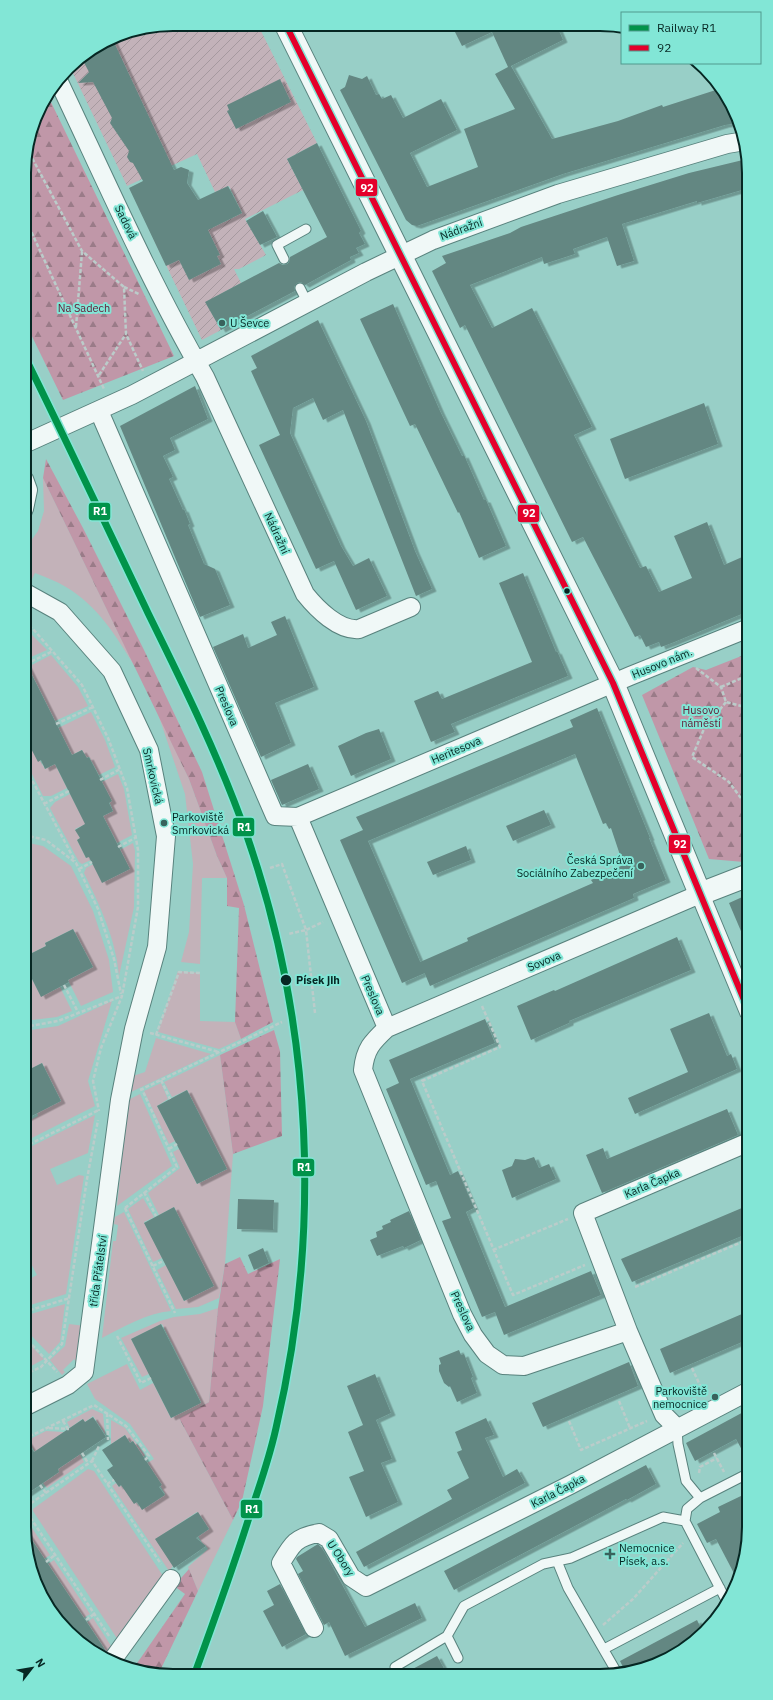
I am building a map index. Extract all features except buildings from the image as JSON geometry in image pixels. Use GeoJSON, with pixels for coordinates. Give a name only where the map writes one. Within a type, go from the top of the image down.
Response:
{"type":"FeatureCollection","features":[{"type":"Feature","properties":{"kind":"street"},"geometry":{"type":"LineString","coordinates":[[289,31],[613,683],[742,995]]}},
{"type":"Feature","properties":{"kind":"street","name":"Sadová"},"geometry":{"type":"LineString","coordinates":[[61,86],[166,306],[196,361]]}},
{"type":"Feature","properties":{"kind":"street","name":"Nádražní"},"geometry":{"type":"LineString","coordinates":[[31,441],[99,411],[196,361],[304,295],[433,240],[558,194],[727,144],[738,142]]}},
{"type":"Feature","properties":{"kind":"street","name":"Nádražní"},"geometry":{"type":"LineString","coordinates":[[196,361],[305,594],[318,610],[350,630],[359,629],[411,607]]}},
{"type":"Feature","properties":{"kind":"street","name":"Preslova"},"geometry":{"type":"LineString","coordinates":[[99,411],[275,816],[298,817],[387,1028],[372,1042],[364,1056],[363,1070],[462,1314],[473,1334],[487,1354],[504,1366],[524,1366],[628,1331]]}},
{"type":"Feature","properties":{"kind":"street","name":"Smrkovická"},"geometry":{"type":"LineString","coordinates":[[31,596],[60,612],[112,671],[149,750],[166,836],[157,947],[134,1029],[120,1100]]}},
{"type":"Feature","properties":{"kind":"street","name":"Husovo nám."},"geometry":{"type":"LineString","coordinates":[[613,683],[742,631]]}},
{"type":"Feature","properties":{"kind":"street","name":"Heritesova"},"geometry":{"type":"LineString","coordinates":[[298,817],[613,683]]}},
{"type":"Feature","properties":{"kind":"street"},"geometry":{"type":"LineString","coordinates":[[700,894],[742,878]]}},
{"type":"Feature","properties":{"kind":"street","name":"Sovova"},"geometry":{"type":"LineString","coordinates":[[387,1028],[700,894]]}},
{"type":"Feature","properties":{"kind":"street","name":"třída Přátelství"},"geometry":{"type":"LineString","coordinates":[[31,1404],[68,1385],[84,1372],[120,1100]]}},
{"type":"Feature","properties":{"kind":"street","name":"Karla Čapka"},"geometry":{"type":"LineString","coordinates":[[583,1213],[742,1145]]}},
{"type":"Feature","properties":{"kind":"street"},"geometry":{"type":"LineString","coordinates":[[583,1213],[628,1331],[664,1415],[677,1428]]}},
{"type":"Feature","properties":{"kind":"street","name":"Karla Čapka"},"geometry":{"type":"LineString","coordinates":[[366,1587],[570,1485],[742,1395]]}},
{"type":"Feature","properties":{"kind":"street","name":"U Obory"},"geometry":{"type":"LineString","coordinates":[[314,1628],[280,1563],[290,1546],[307,1535],[320,1533],[330,1539],[351,1577],[366,1587]]}},
{"type":"Feature","properties":{"kind":"street"},"geometry":{"type":"LineString","coordinates":[[116,1657],[171,1579]]}},
{"type":"Feature","properties":{"kind":"lane"},"geometry":{"type":"LineString","coordinates":[[284,259],[277,245],[306,229]]}},
{"type":"Feature","properties":{"kind":"lane"},"geometry":{"type":"LineString","coordinates":[[677,1428],[678,1444],[686,1481],[700,1498]]}},
{"type":"Feature","properties":{"kind":"lane"},"geometry":{"type":"LineString","coordinates":[[724,1596],[684,1521],[687,1509],[700,1498],[742,1479]]}},
{"type":"Feature","properties":{"kind":"lane"},"geometry":{"type":"LineString","coordinates":[[396,1669],[395,1667],[447,1636],[464,1606],[543,1564],[572,1558],[663,1518],[684,1521]]}},
{"type":"Feature","properties":{"kind":"lane"},"geometry":{"type":"LineString","coordinates":[[557,1561],[568,1588],[615,1668]]}},
{"type":"Feature","properties":{"kind":"lane"},"geometry":{"type":"LineString","coordinates":[[604,1649],[720,1588]]}},
{"type":"Feature","properties":{"kind":"lane"},"geometry":{"type":"LineString","coordinates":[[447,1636],[458,1658]]}},
{"type":"Feature","properties":{"kind":"path"},"geometry":{"type":"LineString","coordinates":[[32,157],[82,251],[124,287],[126,334],[144,373]]}},
{"type":"Feature","properties":{"kind":"path"},"geometry":{"type":"LineString","coordinates":[[31,231],[99,375],[105,392]]}},
{"type":"Feature","properties":{"kind":"path"},"geometry":{"type":"LineString","coordinates":[[76,327],[82,251]]}},
{"type":"Feature","properties":{"kind":"path"},"geometry":{"type":"LineString","coordinates":[[99,375],[126,334]]}},
{"type":"Feature","properties":{"kind":"path"},"geometry":{"type":"LineString","coordinates":[[31,627],[82,685],[108,738],[127,788],[138,850],[138,907],[122,996],[101,1048],[93,1081],[99,1110],[62,1344],[41,1367],[31,1372]]}},
{"type":"Feature","properties":{"kind":"path"},"geometry":{"type":"LineString","coordinates":[[31,662],[53,651]]}},
{"type":"Feature","properties":{"kind":"path"},"geometry":{"type":"LineString","coordinates":[[685,654],[697,669],[721,687],[726,702]]}},
{"type":"Feature","properties":{"kind":"path"},"geometry":{"type":"LineString","coordinates":[[721,687],[742,678]]}},
{"type":"Feature","properties":{"kind":"path"},"geometry":{"type":"LineString","coordinates":[[726,702],[742,706]]}},
{"type":"Feature","properties":{"kind":"path"},"geometry":{"type":"LineString","coordinates":[[726,702],[704,729],[692,757],[729,782],[742,800]]}},
{"type":"Feature","properties":{"kind":"path"},"geometry":{"type":"LineString","coordinates":[[56,724],[93,707]]}},
{"type":"Feature","properties":{"kind":"path"},"geometry":{"type":"LineString","coordinates":[[100,780],[120,769]]}},
{"type":"Feature","properties":{"kind":"path"},"geometry":{"type":"LineString","coordinates":[[31,778],[76,863],[100,916],[114,959],[122,996]]}},
{"type":"Feature","properties":{"kind":"path"},"geometry":{"type":"LineString","coordinates":[[44,804],[69,791]]}},
{"type":"Feature","properties":{"kind":"path"},"geometry":{"type":"LineString","coordinates":[[31,837],[46,840],[76,863]]}},
{"type":"Feature","properties":{"kind":"path"},"geometry":{"type":"LineString","coordinates":[[118,847],[135,838]]}},
{"type":"Feature","properties":{"kind":"path"},"geometry":{"type":"LineString","coordinates":[[79,869],[92,862]]}},
{"type":"Feature","properties":{"kind":"path"},"geometry":{"type":"LineString","coordinates":[[270,868],[282,864],[306,930],[315,1013]]}},
{"type":"Feature","properties":{"kind":"path"},"geometry":{"type":"LineString","coordinates":[[288,934],[306,930],[340,914]]}},
{"type":"Feature","properties":{"kind":"path"},"geometry":{"type":"LineString","coordinates":[[156,1035],[179,972],[200,974]]}},
{"type":"Feature","properties":{"kind":"path"},"geometry":{"type":"LineString","coordinates":[[64,985],[78,1012]]}},
{"type":"Feature","properties":{"kind":"path"},"geometry":{"type":"LineString","coordinates":[[31,1025],[58,1021],[122,996]]}},
{"type":"Feature","properties":{"kind":"path"},"geometry":{"type":"LineString","coordinates":[[482,1006],[500,1047],[422,1081],[513,1296],[600,1258]]}},
{"type":"Feature","properties":{"kind":"path"},"geometry":{"type":"LineString","coordinates":[[120,1100],[282,1022]]}},
{"type":"Feature","properties":{"kind":"path"},"geometry":{"type":"LineString","coordinates":[[134,1029],[218,1052]]}},
{"type":"Feature","properties":{"kind":"path"},"geometry":{"type":"LineString","coordinates":[[162,1080],[170,1099]]}},
{"type":"Feature","properties":{"kind":"path"},"geometry":{"type":"LineString","coordinates":[[104,1224],[177,1167],[142,1090]]}},
{"type":"Feature","properties":{"kind":"path"},"geometry":{"type":"LineString","coordinates":[[31,1144],[99,1110]]}},
{"type":"Feature","properties":{"kind":"path"},"geometry":{"type":"LineString","coordinates":[[169,1149],[177,1144]]}},
{"type":"Feature","properties":{"kind":"path"},"geometry":{"type":"LineString","coordinates":[[144,1192],[156,1216]]}},
{"type":"Feature","properties":{"kind":"path"},"geometry":{"type":"LineString","coordinates":[[124,1208],[176,1313]]}},
{"type":"Feature","properties":{"kind":"path"},"geometry":{"type":"LineString","coordinates":[[493,1250],[583,1213]]}},
{"type":"Feature","properties":{"kind":"path"},"geometry":{"type":"LineString","coordinates":[[635,1287],[742,1242]]}},
{"type":"Feature","properties":{"kind":"path"},"geometry":{"type":"LineString","coordinates":[[153,1266],[163,1261]]}},
{"type":"Feature","properties":{"kind":"path"},"geometry":{"type":"LineString","coordinates":[[31,1310],[70,1298]]}},
{"type":"Feature","properties":{"kind":"path"},"geometry":{"type":"LineString","coordinates":[[117,1336],[141,1383],[151,1378]]}},
{"type":"Feature","properties":{"kind":"path"},"geometry":{"type":"LineString","coordinates":[[31,1343],[68,1385]]}},
{"type":"Feature","properties":{"kind":"path"},"geometry":{"type":"LineString","coordinates":[[692,1368],[704,1395]]}},
{"type":"Feature","properties":{"kind":"path"},"geometry":{"type":"LineString","coordinates":[[619,1401],[630,1428]]}},
{"type":"Feature","properties":{"kind":"path"},"geometry":{"type":"LineString","coordinates":[[31,1436],[94,1405],[126,1426],[149,1456],[145,1460]]}},
{"type":"Feature","properties":{"kind":"path"},"geometry":{"type":"LineString","coordinates":[[107,1413],[108,1440]]}},
{"type":"Feature","properties":{"kind":"path"},"geometry":{"type":"LineString","coordinates":[[47,1428],[69,1429],[63,1421]]}},
{"type":"Feature","properties":{"kind":"path"},"geometry":{"type":"LineString","coordinates":[[569,1421],[581,1450],[648,1421]]}},
{"type":"Feature","properties":{"kind":"path"},"geometry":{"type":"LineString","coordinates":[[31,1503],[92,1460],[99,1446]]}},
{"type":"Feature","properties":{"kind":"path"},"geometry":{"type":"LineString","coordinates":[[82,1453],[88,1463]]}},
{"type":"Feature","properties":{"kind":"path"},"geometry":{"type":"LineString","coordinates":[[714,1453],[725,1473]]}},
{"type":"Feature","properties":{"kind":"path"},"geometry":{"type":"LineString","coordinates":[[699,1477],[700,1467],[717,1458]]}},
{"type":"Feature","properties":{"kind":"path"},"geometry":{"type":"LineString","coordinates":[[92,1460],[171,1579]]}},
{"type":"Feature","properties":{"kind":"path"},"geometry":{"type":"LineString","coordinates":[[107,1484],[114,1480]]}},
{"type":"Feature","properties":{"kind":"path"},"geometry":{"type":"LineString","coordinates":[[40,1485],[46,1493]]}},
{"type":"Feature","properties":{"kind":"path"},"geometry":{"type":"LineString","coordinates":[[31,1519],[94,1614],[116,1657]]}},
{"type":"Feature","properties":{"kind":"path"},"geometry":{"type":"LineString","coordinates":[[594,1632],[613,1619],[691,1533]]}},
{"type":"Feature","properties":{"kind":"path"},"geometry":{"type":"LineString","coordinates":[[46,1562],[55,1555]]}},
{"type":"Feature","properties":{"kind":"path"},"geometry":{"type":"LineString","coordinates":[[86,1620],[94,1614]]}},
{"type":"Feature","properties":{"kind":"shaded area"},"geometry":{"type":"Polygon","coordinates":[[[261,31],[317,143],[287,159],[303,190],[245,219],[266,255],[239,269],[234,269],[241,283],[206,302],[221,330],[202,340],[153,238],[217,208],[224,222],[242,213],[229,186],[215,192],[197,154],[127,186],[73,73],[79,66],[110,46],[136,36],[155,32],[261,31]]]}},
{"type":"Feature","properties":{"kind":"shaded area"},"geometry":{"type":"Polygon","coordinates":[[[43,478],[135,667],[105,622],[97,612],[77,594],[50,579],[35,573],[32,579],[31,578],[31,541],[38,531],[44,511],[43,478]]]}},
{"type":"Feature","properties":{"kind":"shaded area"},"geometry":{"type":"Polygon","coordinates":[[[31,634],[47,650],[31,657],[31,634]]]}},
{"type":"Feature","properties":{"kind":"shaded area"},"geometry":{"type":"Polygon","coordinates":[[[51,655],[78,687],[88,706],[55,721],[31,673],[31,665],[51,655]]]}},
{"type":"Feature","properties":{"kind":"shaded area"},"geometry":{"type":"Polygon","coordinates":[[[156,708],[189,779],[217,856],[227,878],[202,878],[200,964],[181,962],[189,932],[193,864],[185,794],[156,708]]]}},
{"type":"Feature","properties":{"kind":"shaded area"},"geometry":{"type":"Polygon","coordinates":[[[91,712],[105,740],[115,767],[99,775],[89,757],[86,758],[82,750],[72,755],[58,728],[91,712]]]}},
{"type":"Feature","properties":{"kind":"shaded area"},"geometry":{"type":"Polygon","coordinates":[[[31,746],[45,769],[55,764],[67,788],[51,796],[43,796],[31,772],[31,746]]]}},
{"type":"Feature","properties":{"kind":"shaded area"},"geometry":{"type":"Polygon","coordinates":[[[118,774],[124,789],[132,835],[117,843],[103,816],[113,811],[102,782],[118,774]]]}},
{"type":"Feature","properties":{"kind":"shaded area"},"geometry":{"type":"Polygon","coordinates":[[[70,794],[86,824],[75,829],[80,838],[77,840],[86,858],[89,856],[91,860],[82,864],[79,862],[50,808],[55,802],[70,794]]]}},
{"type":"Feature","properties":{"kind":"shaded area"},"geometry":{"type":"Polygon","coordinates":[[[31,843],[43,846],[71,866],[93,911],[109,960],[113,992],[81,1006],[68,980],[93,967],[73,929],[45,943],[46,946],[31,954],[31,843]]]}},
{"type":"Feature","properties":{"kind":"shaded area"},"geometry":{"type":"Polygon","coordinates":[[[133,843],[135,851],[134,907],[119,976],[115,949],[111,936],[84,873],[86,868],[133,843]]]}},
{"type":"Feature","properties":{"kind":"shaded area"},"geometry":{"type":"Polygon","coordinates":[[[178,971],[200,973],[200,1021],[235,1022],[241,1039],[219,1049],[158,1032],[178,971]]]}},
{"type":"Feature","properties":{"kind":"shaded area"},"geometry":{"type":"Polygon","coordinates":[[[31,977],[41,996],[60,987],[72,1011],[57,1017],[31,1020],[31,977]]]}},
{"type":"Feature","properties":{"kind":"shaded area"},"geometry":{"type":"Polygon","coordinates":[[[112,1001],[88,1081],[95,1106],[31,1138],[31,1120],[38,1116],[37,1113],[61,1101],[42,1063],[31,1069],[31,1030],[58,1026],[112,1001]]]}},
{"type":"Feature","properties":{"kind":"shaded area"},"geometry":{"type":"Polygon","coordinates":[[[156,1038],[211,1054],[129,1093],[130,1077],[145,1072],[156,1038]]]}},
{"type":"Feature","properties":{"kind":"shaded area"},"geometry":{"type":"Polygon","coordinates":[[[220,1055],[233,1154],[225,1264],[219,1298],[198,1307],[176,1309],[157,1270],[166,1265],[184,1301],[213,1286],[174,1207],[159,1215],[148,1193],[180,1168],[173,1152],[179,1149],[197,1184],[227,1169],[187,1090],[172,1097],[164,1082],[220,1055]]]}},
{"type":"Feature","properties":{"kind":"shaded area"},"geometry":{"type":"Polygon","coordinates":[[[161,1083],[168,1099],[157,1106],[175,1141],[169,1144],[144,1091],[161,1083]]]}},
{"type":"Feature","properties":{"kind":"shaded area"},"geometry":{"type":"Polygon","coordinates":[[[140,1094],[172,1166],[117,1206],[128,1100],[140,1094]]]}},
{"type":"Feature","properties":{"kind":"shaded area"},"geometry":{"type":"Polygon","coordinates":[[[95,1115],[88,1153],[50,1169],[57,1185],[79,1175],[84,1176],[66,1294],[31,1305],[31,1278],[37,1275],[31,1263],[31,1147],[95,1115]]]}},
{"type":"Feature","properties":{"kind":"shaded area"},"geometry":{"type":"Polygon","coordinates":[[[143,1198],[154,1217],[144,1222],[162,1258],[153,1262],[128,1209],[143,1198]]]}},
{"type":"Feature","properties":{"kind":"shaded area"},"geometry":{"type":"Polygon","coordinates":[[[124,1212],[171,1311],[162,1312],[144,1318],[102,1338],[113,1241],[116,1241],[118,1225],[114,1224],[115,1217],[124,1212]]]}},
{"type":"Feature","properties":{"kind":"shaded area"},"geometry":{"type":"Polygon","coordinates":[[[65,1304],[60,1342],[49,1354],[31,1335],[31,1314],[65,1304]]]}},
{"type":"Feature","properties":{"kind":"shaded area"},"geometry":{"type":"Polygon","coordinates":[[[218,1308],[209,1402],[179,1418],[233,1520],[198,1591],[188,1567],[208,1549],[205,1545],[204,1546],[198,1536],[209,1529],[197,1512],[156,1539],[173,1566],[169,1571],[112,1486],[116,1483],[119,1487],[122,1485],[142,1509],[165,1494],[147,1463],[154,1459],[130,1424],[95,1399],[87,1384],[127,1364],[140,1390],[153,1383],[171,1418],[201,1402],[162,1324],[131,1339],[149,1374],[142,1377],[121,1338],[160,1321],[174,1317],[200,1314],[218,1308]]]}},
{"type":"Feature","properties":{"kind":"shaded area"},"geometry":{"type":"Polygon","coordinates":[[[69,1324],[85,1326],[76,1362],[74,1359],[63,1370],[65,1372],[62,1375],[50,1360],[65,1346],[69,1324]]]}},
{"type":"Feature","properties":{"kind":"shaded area"},"geometry":{"type":"Polygon","coordinates":[[[31,1345],[44,1359],[31,1366],[31,1345]]]}},
{"type":"Feature","properties":{"kind":"shaded area"},"geometry":{"type":"Polygon","coordinates":[[[92,1409],[103,1414],[105,1434],[93,1416],[85,1422],[82,1419],[70,1428],[67,1422],[92,1409]]]}},
{"type":"Feature","properties":{"kind":"shaded area"},"geometry":{"type":"Polygon","coordinates":[[[111,1420],[125,1428],[145,1455],[143,1457],[132,1441],[130,1443],[125,1435],[111,1444],[111,1420]]]}},
{"type":"Feature","properties":{"kind":"shaded area"},"geometry":{"type":"Polygon","coordinates":[[[46,1431],[64,1432],[35,1452],[31,1446],[31,1438],[46,1431]]]}},
{"type":"Feature","properties":{"kind":"shaded area"},"geometry":{"type":"Polygon","coordinates":[[[80,1454],[84,1462],[47,1488],[43,1483],[59,1472],[58,1469],[80,1454]]]}},
{"type":"Feature","properties":{"kind":"shaded area"},"geometry":{"type":"Polygon","coordinates":[[[88,1469],[94,1471],[165,1579],[120,1643],[33,1511],[33,1509],[88,1469]]]}},
{"type":"Feature","properties":{"kind":"shaded area"},"geometry":{"type":"Polygon","coordinates":[[[31,1526],[50,1555],[44,1559],[32,1541],[31,1526]]]}},
{"type":"Feature","properties":{"kind":"shaded area"},"geometry":{"type":"Polygon","coordinates":[[[54,1560],[90,1614],[84,1618],[48,1564],[54,1560]]]}},
{"type":"Feature","properties":{"kind":"shaded area"},"geometry":{"type":"Polygon","coordinates":[[[93,1618],[115,1652],[112,1655],[102,1650],[100,1647],[102,1645],[87,1622],[93,1618]]]}},
{"type":"Feature","properties":{"kind":"green space","name":"Na Sadech"},"geometry":{"type":"Polygon","coordinates":[[[51,101],[174,356],[63,400],[31,334],[31,164],[36,136],[51,101]]]}},
{"type":"Feature","properties":{"kind":"green space"},"geometry":{"type":"Polygon","coordinates":[[[46,459],[83,528],[144,650],[202,772],[244,905],[273,1022],[241,1039],[235,1022],[239,908],[227,906],[227,878],[217,856],[189,779],[43,478],[46,459]]]}},
{"type":"Feature","properties":{"kind":"green space","name":"Husovo náměstí"},"geometry":{"type":"Polygon","coordinates":[[[742,656],[742,862],[709,859],[642,695],[693,667],[706,670],[742,656]]]}},
{"type":"Feature","properties":{"kind":"green space"},"geometry":{"type":"Polygon","coordinates":[[[274,1030],[280,1051],[282,1136],[233,1154],[220,1055],[274,1030]]]}},
{"type":"Feature","properties":{"kind":"green space"},"geometry":{"type":"Polygon","coordinates":[[[240,1257],[248,1274],[280,1259],[263,1406],[242,1501],[233,1520],[179,1418],[209,1402],[218,1308],[225,1264],[240,1257]]]}},
{"type":"Feature","properties":{"kind":"green space"},"geometry":{"type":"Polygon","coordinates":[[[189,1569],[198,1591],[161,1669],[136,1664],[185,1594],[174,1586],[189,1569]]]}},
{"type":"Feature","properties":{"kind":"rail line","name":"R1"},"geometry":{"type":"LineString","coordinates":[[31,369],[188,695],[236,807],[247,836],[269,908],[286,981],[297,1055],[304,1130],[304,1205],[300,1280],[291,1354],[276,1428],[262,1478],[232,1570],[196,1669]]}},
{"type":"Feature","properties":{"kind":"transit line","name":"92"},"geometry":{"type":"LineString","coordinates":[[289,31],[613,683],[742,995]]}},
{"type":"Feature","properties":{"kind":"place","name":"U Ševce"},"geometry":{"type":"Point","coordinates":[222,323]}},
{"type":"Feature","properties":{"kind":"place","name":"Parkoviště Smrkovická"},"geometry":{"type":"Point","coordinates":[164,823]}},
{"type":"Feature","properties":{"kind":"place","name":"Česká Správa Sociálního Zabezpečení"},"geometry":{"type":"Point","coordinates":[641,866]}},
{"type":"Feature","properties":{"kind":"place","name":"Písek jih"},"geometry":{"type":"Point","coordinates":[286,980]}},
{"type":"Feature","properties":{"kind":"place","name":"Parkoviště nemocnice"},"geometry":{"type":"Point","coordinates":[715,1397]}},
{"type":"Feature","properties":{"kind":"place","name":"Nemocnice Písek, a.s."},"geometry":{"type":"Point","coordinates":[610,1554]}}]}
